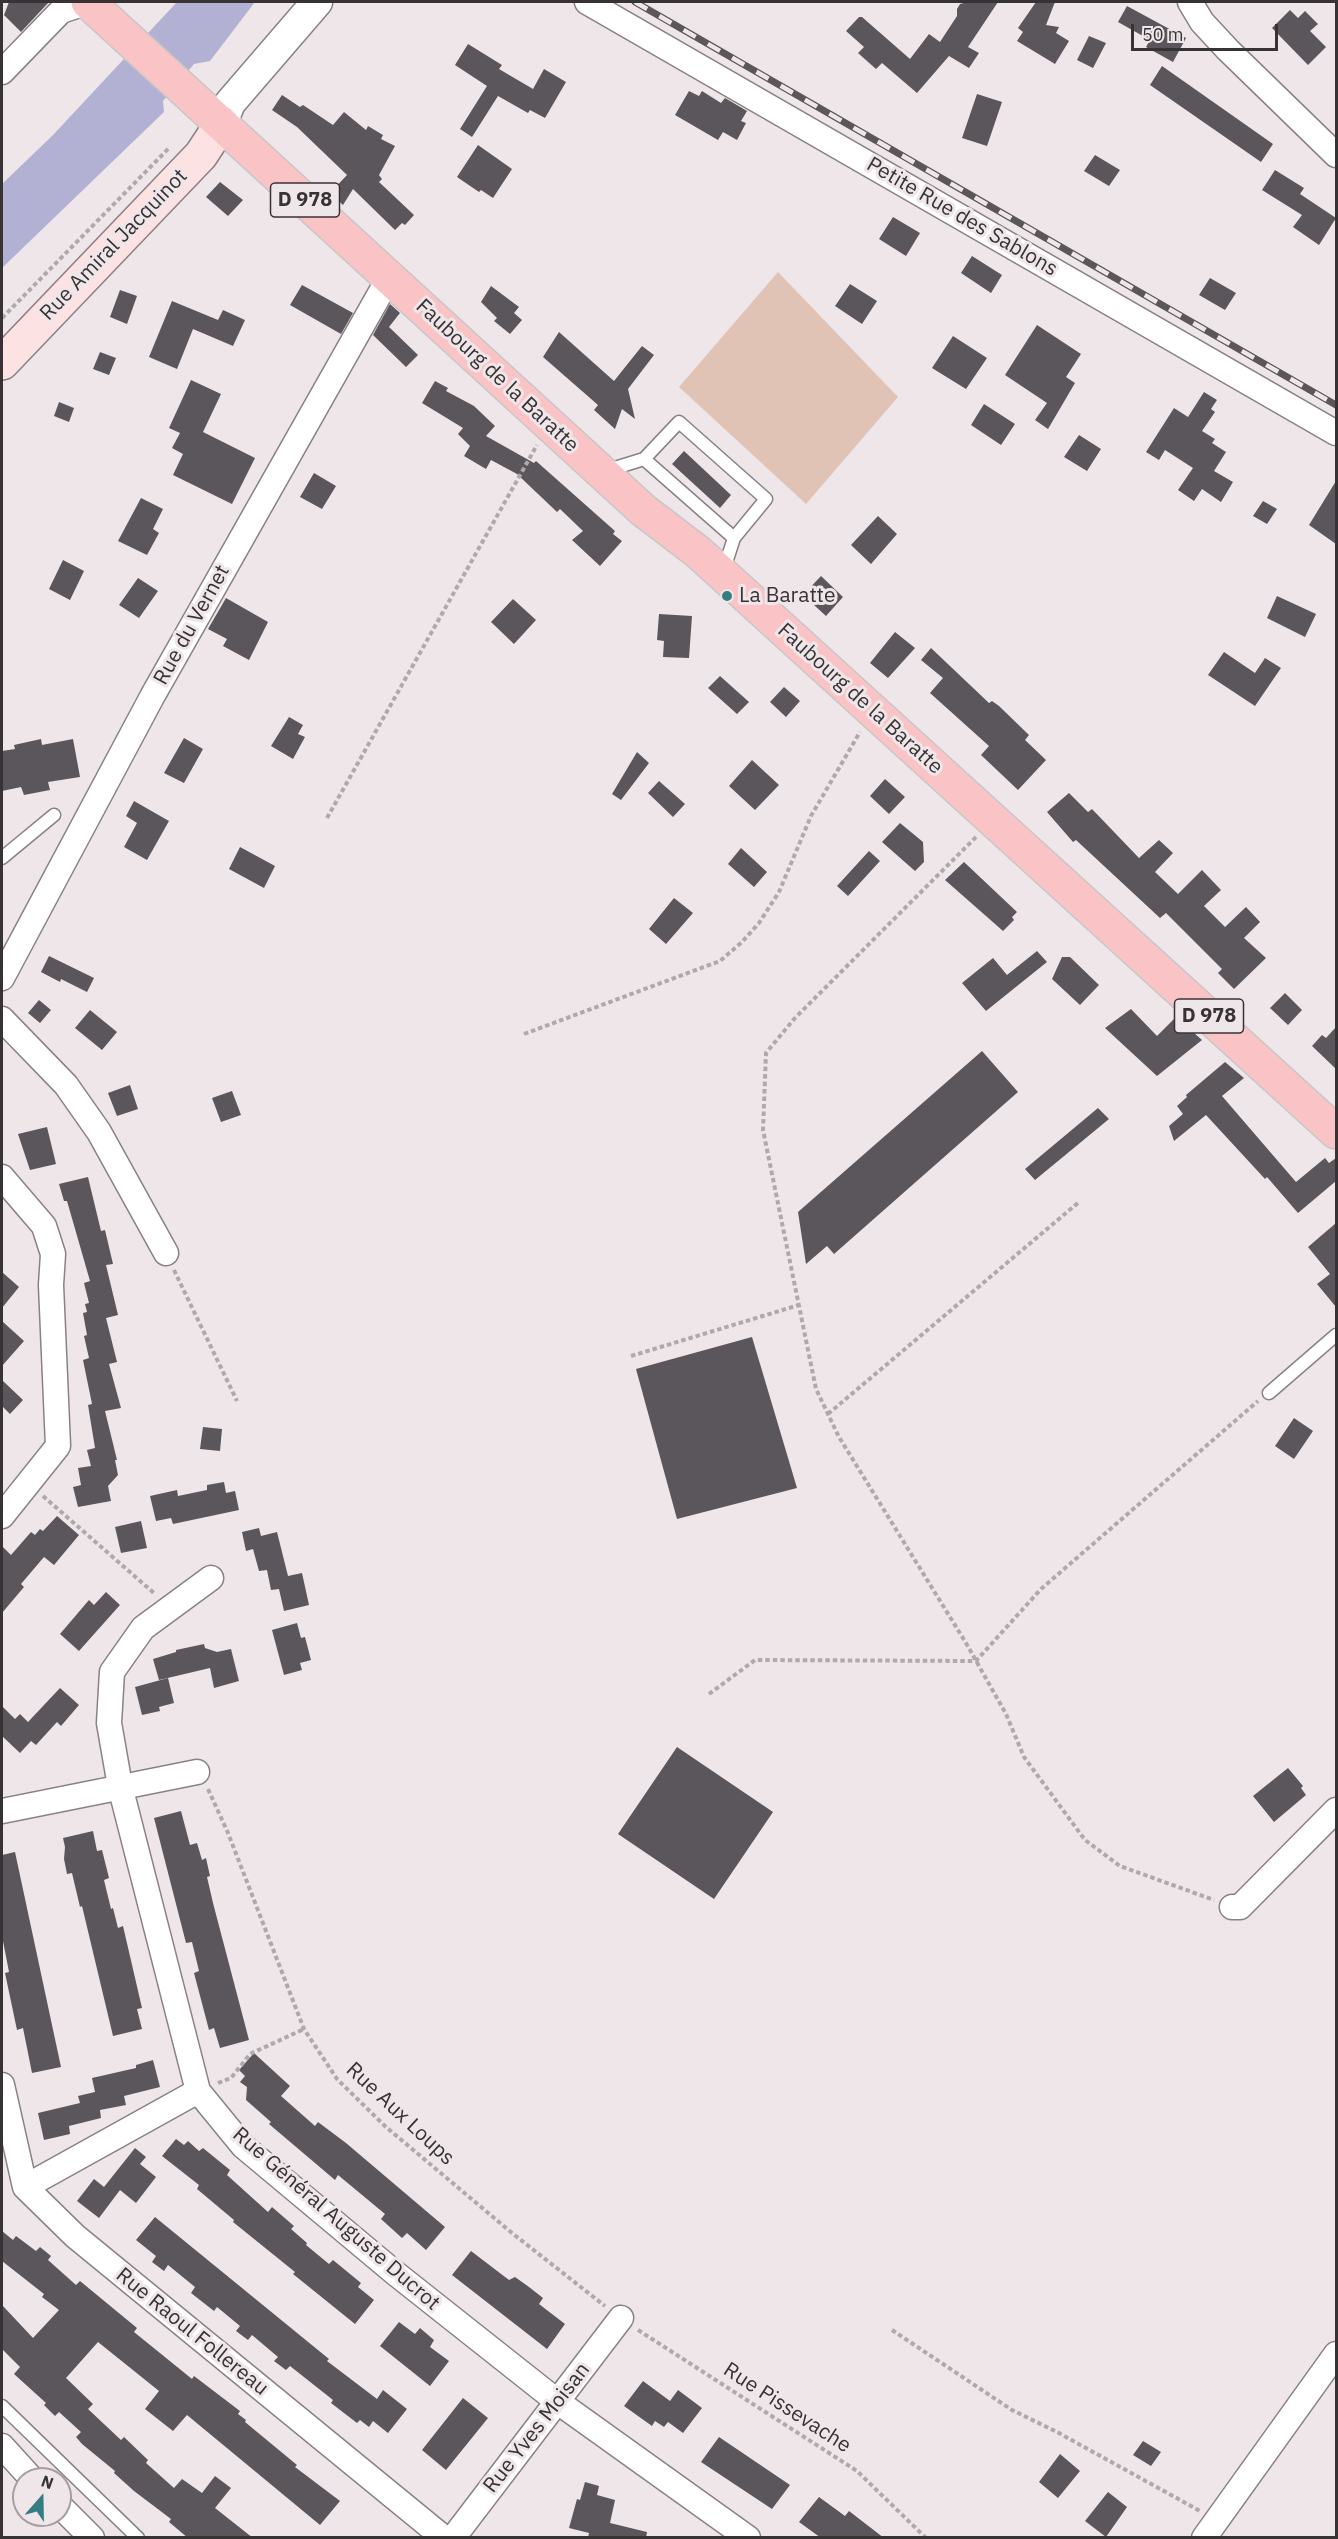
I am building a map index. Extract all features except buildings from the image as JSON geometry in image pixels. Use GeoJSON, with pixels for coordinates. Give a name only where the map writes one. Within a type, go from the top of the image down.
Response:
{"type":"FeatureCollection","features":[{"type":"Feature","properties":{"kind":"main road","name":"D 978"},"geometry":{"type":"LineString","coordinates":[[94,7],[222,123]]}},
{"type":"Feature","properties":{"kind":"main road","name":"Faubourg de la Baratte"},"geometry":{"type":"LineString","coordinates":[[222,123],[601,472],[643,510],[723,574],[1336,1132]]}},
{"type":"Feature","properties":{"kind":"main road","name":"Rue Amiral Jacquinot"},"geometry":{"type":"LineString","coordinates":[[2,363],[201,155],[222,123]]}},
{"type":"Feature","properties":{"kind":"street"},"geometry":{"type":"LineString","coordinates":[[222,123],[230,103],[317,2]]}},
{"type":"Feature","properties":{"kind":"street","name":"Petite Rue des Sablons"},"geometry":{"type":"LineString","coordinates":[[587,2],[1336,433]]}},
{"type":"Feature","properties":{"kind":"street"},"geometry":{"type":"LineString","coordinates":[[1190,2],[1202,22],[1228,50],[1336,155]]}},
{"type":"Feature","properties":{"kind":"street"},"geometry":{"type":"LineString","coordinates":[[2,72],[61,11],[94,7]]}},
{"type":"Feature","properties":{"kind":"street","name":"Rue du Vernet"},"geometry":{"type":"LineString","coordinates":[[4,968],[153,695],[390,276]]}},
{"type":"Feature","properties":{"kind":"street"},"geometry":{"type":"LineString","coordinates":[[2,1019],[66,1085],[99,1132],[166,1253]]}},
{"type":"Feature","properties":{"kind":"street"},"geometry":{"type":"LineString","coordinates":[[2,1177],[44,1226],[53,1254],[51,1285],[58,1446],[2,1516]]}},
{"type":"Feature","properties":{"kind":"street","name":"Rue Général Auguste Ducrot"},"geometry":{"type":"LineString","coordinates":[[211,1578],[143,1628],[112,1672],[109,1724],[120,1786],[198,2091],[243,2146],[395,2273],[558,2402],[748,2538]]}},
{"type":"Feature","properties":{"kind":"street"},"geometry":{"type":"LineString","coordinates":[[2,1811],[197,1772]]}},
{"type":"Feature","properties":{"kind":"street"},"geometry":{"type":"LineString","coordinates":[[1232,1907],[1240,1907],[1336,1810]]}},
{"type":"Feature","properties":{"kind":"street"},"geometry":{"type":"LineString","coordinates":[[2,2085],[25,2187],[198,2091]]}},
{"type":"Feature","properties":{"kind":"street","name":"Rue Raoul Follereau"},"geometry":{"type":"LineString","coordinates":[[25,2187],[84,2244],[444,2538]]}},
{"type":"Feature","properties":{"kind":"street","name":"Rue Yves Moisan"},"geometry":{"type":"LineString","coordinates":[[453,2538],[621,2318]]}},
{"type":"Feature","properties":{"kind":"street"},"geometry":{"type":"LineString","coordinates":[[1210,2529],[1336,2354]]}},
{"type":"Feature","properties":{"kind":"street"},"geometry":{"type":"LineString","coordinates":[[2,2446],[21,2467]]}},
{"type":"Feature","properties":{"kind":"street"},"geometry":{"type":"LineString","coordinates":[[72,2518],[92,2538]]}},
{"type":"Feature","properties":{"kind":"lane"},"geometry":{"type":"LineString","coordinates":[[601,472],[644,459],[679,422],[766,499],[734,538],[723,574]]}},
{"type":"Feature","properties":{"kind":"lane"},"geometry":{"type":"LineString","coordinates":[[644,459],[734,538]]}},
{"type":"Feature","properties":{"kind":"lane"},"geometry":{"type":"LineString","coordinates":[[2,858],[54,815]]}},
{"type":"Feature","properties":{"kind":"lane"},"geometry":{"type":"LineString","coordinates":[[1269,1393],[1336,1335]]}},
{"type":"Feature","properties":{"kind":"lane"},"geometry":{"type":"LineString","coordinates":[[2,2406],[138,2538]]}},
{"type":"Feature","properties":{"kind":"path"},"geometry":{"type":"LineString","coordinates":[[327,819],[549,424]]}},
{"type":"Feature","properties":{"kind":"path"},"geometry":{"type":"LineString","coordinates":[[524,1034],[720,961],[742,942],[759,923],[779,892],[811,816],[873,711]]}},
{"type":"Feature","properties":{"kind":"path"},"geometry":{"type":"LineString","coordinates":[[994,820],[795,1018],[766,1053],[763,1130],[816,1389],[839,1437],[1006,1714],[1024,1757],[1085,1840],[1120,1866],[1232,1907]]}},
{"type":"Feature","properties":{"kind":"path"},"geometry":{"type":"LineString","coordinates":[[828,1413],[1079,1202]]}},
{"type":"Feature","properties":{"kind":"path"},"geometry":{"type":"LineString","coordinates":[[166,1253],[237,1401]]}},
{"type":"Feature","properties":{"kind":"path"},"geometry":{"type":"LineString","coordinates":[[631,1356],[799,1305]]}},
{"type":"Feature","properties":{"kind":"path"},"geometry":{"type":"LineString","coordinates":[[709,1694],[755,1660],[976,1661],[1041,1589],[1234,1420],[1269,1393]]}},
{"type":"Feature","properties":{"kind":"path"},"geometry":{"type":"LineString","coordinates":[[29,1484],[171,1608]]}},
{"type":"Feature","properties":{"kind":"path","name":"Rue Aux Loups"},"geometry":{"type":"LineString","coordinates":[[197,1772],[209,1790],[228,1833],[304,2029],[337,2079],[386,2127],[512,2233],[621,2318]]}},
{"type":"Feature","properties":{"kind":"path"},"geometry":{"type":"LineString","coordinates":[[198,2091],[231,2078],[250,2054],[304,2029]]}},
{"type":"Feature","properties":{"kind":"path","name":"Rue Pissevache"},"geometry":{"type":"LineString","coordinates":[[621,2318],[857,2471],[926,2538]]}},
{"type":"Feature","properties":{"kind":"path"},"geometry":{"type":"LineString","coordinates":[[892,2330],[1012,2410],[1057,2432],[1210,2529]]}},
{"type":"Feature","properties":{"kind":"shaded area"},"geometry":{"type":"Polygon","coordinates":[[[778,272],[898,397],[806,504],[679,387],[778,272]]]}},
{"type":"Feature","properties":{"kind":"water"},"geometry":{"type":"Polygon","coordinates":[[[177,2],[255,2],[210,61],[194,64],[163,101],[164,112],[2,268],[2,184],[53,135],[177,2]]]}},
{"type":"Feature","properties":{"kind":"railway"},"geometry":{"type":"LineString","coordinates":[[635,2],[1336,405]]}},
{"type":"Feature","properties":{"kind":"place","name":"La Baratte"},"geometry":{"type":"Point","coordinates":[727,596]}}]}
